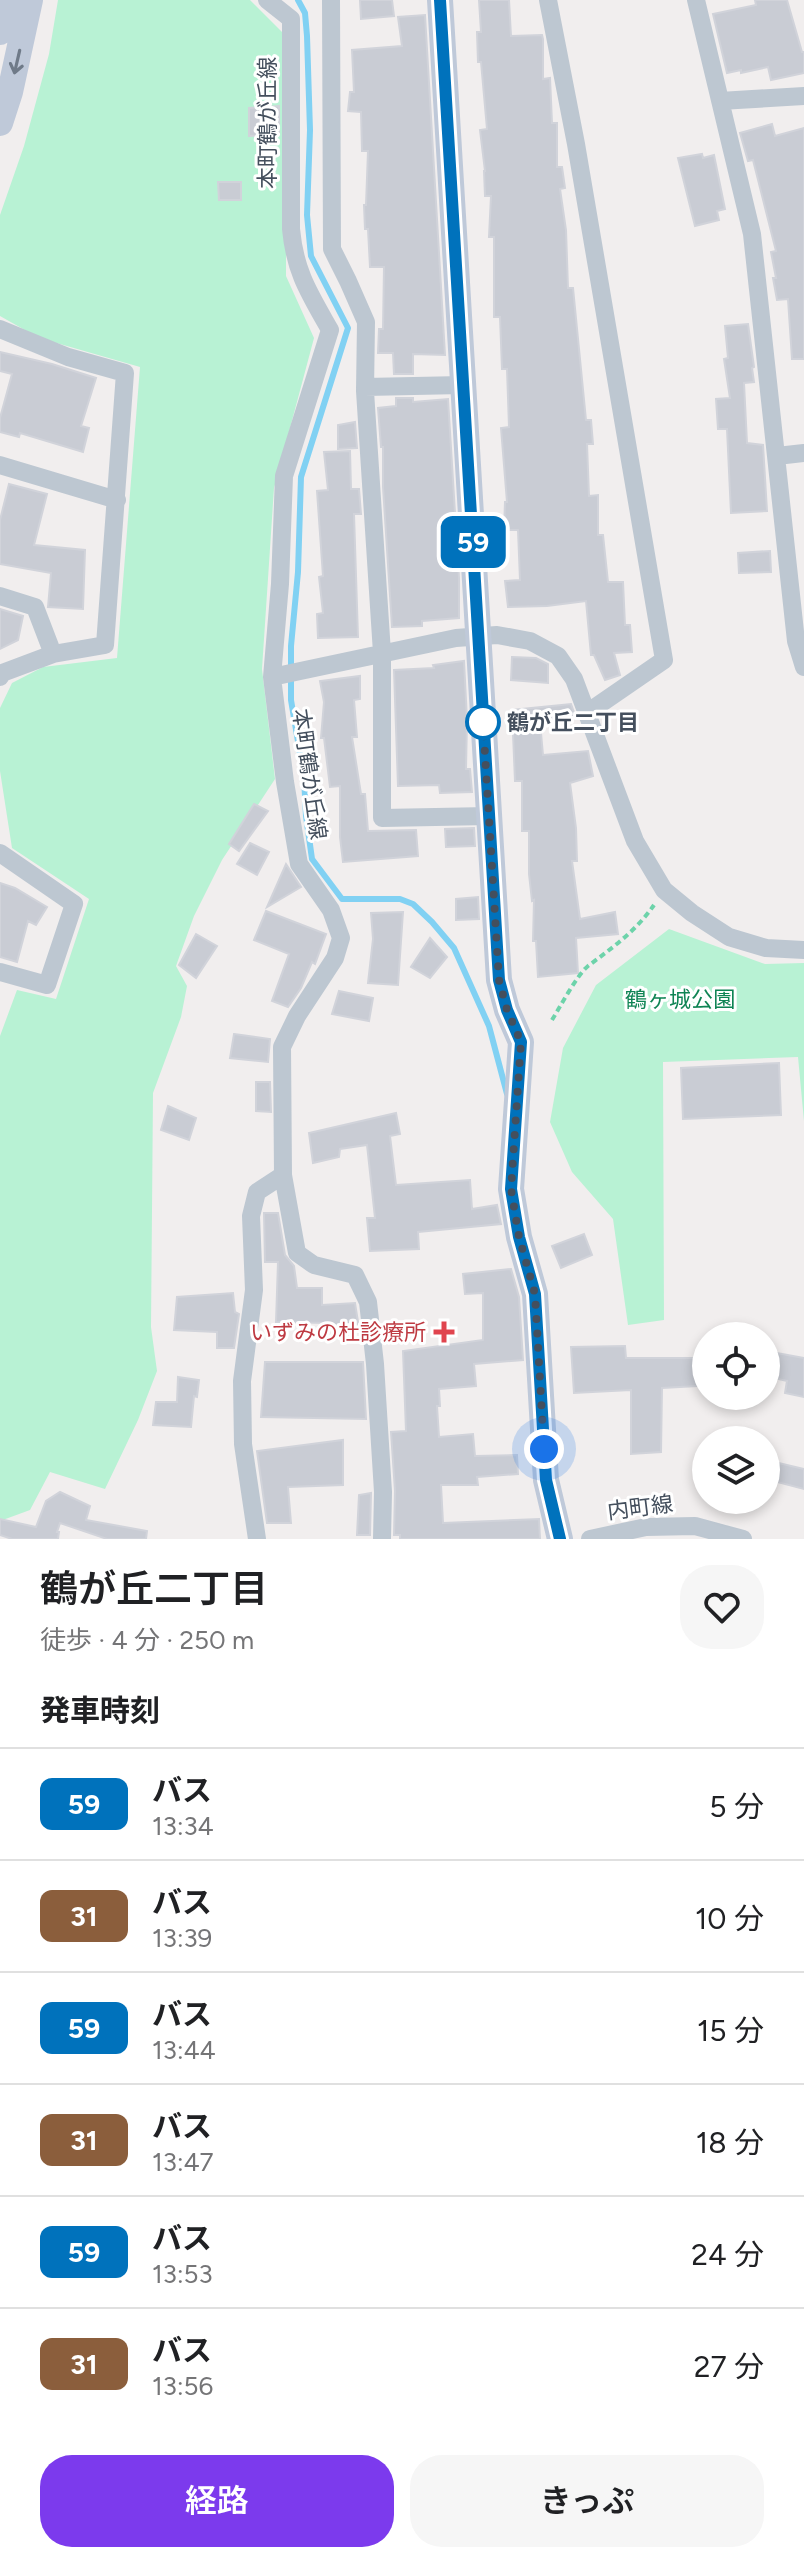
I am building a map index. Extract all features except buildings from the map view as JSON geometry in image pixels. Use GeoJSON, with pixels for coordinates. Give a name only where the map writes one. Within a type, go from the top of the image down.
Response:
{"type":"FeatureCollection","features":[{"type":"Feature","properties":{"kind":"street"},"geometry":{"type":"LineString","coordinates":[[0,32],[5,0]]}},
{"type":"Feature","properties":{"kind":"street"},"geometry":{"type":"LineString","coordinates":[[0,123],[14,78],[30,0]]}},
{"type":"Feature","properties":{"kind":"street","name":"本町鶴が丘線"},"geometry":{"type":"LineString","coordinates":[[267,0],[291,19],[291,229],[294,258],[330,330],[284,476],[277,676],[285,782],[299,864],[331,910],[341,938],[335,958],[297,1016],[282,1047],[283,1175]]}},
{"type":"Feature","properties":{"kind":"street"},"geometry":{"type":"LineString","coordinates":[[331,0],[332,249],[366,322],[365,387],[382,653],[382,818],[489,816]]}},
{"type":"Feature","properties":{"kind":"street"},"geometry":{"type":"LineString","coordinates":[[440,0],[499,980],[507,1010],[521,1042],[511,1189],[519,1237],[535,1294],[546,1480],[560,1539]]}},
{"type":"Feature","properties":{"kind":"street"},"geometry":{"type":"LineString","coordinates":[[548,0],[576,144],[664,660],[587,713]]}},
{"type":"Feature","properties":{"kind":"street"},"geometry":{"type":"LineString","coordinates":[[696,0],[752,234],[796,641],[804,667]]}},
{"type":"Feature","properties":{"kind":"street"},"geometry":{"type":"LineString","coordinates":[[720,101],[804,96]]}},
{"type":"Feature","properties":{"kind":"street"},"geometry":{"type":"LineString","coordinates":[[0,329],[68,357],[125,373],[105,645],[53,654],[2,673],[0,677]]}},
{"type":"Feature","properties":{"kind":"street"},"geometry":{"type":"LineString","coordinates":[[365,387],[463,385]]}},
{"type":"Feature","properties":{"kind":"street"},"geometry":{"type":"LineString","coordinates":[[777,456],[804,453]]}},
{"type":"Feature","properties":{"kind":"street"},"geometry":{"type":"LineString","coordinates":[[0,465],[117,500]]}},
{"type":"Feature","properties":{"kind":"street"},"geometry":{"type":"LineString","coordinates":[[0,596],[35,607],[53,654]]}},
{"type":"Feature","properties":{"kind":"street"},"geometry":{"type":"LineString","coordinates":[[277,676],[456,638],[497,635],[530,641],[558,656],[574,679],[635,841],[664,890],[729,937],[766,948],[804,950]]}},
{"type":"Feature","properties":{"kind":"street"},"geometry":{"type":"LineString","coordinates":[[0,853],[74,904],[47,985],[0,972]]}},
{"type":"Feature","properties":{"kind":"street"},"geometry":{"type":"LineString","coordinates":[[257,1539],[243,1444],[242,1381],[254,1290],[251,1216],[257,1192],[283,1175],[297,1253],[314,1265],[355,1275],[368,1302],[383,1492],[382,1539]]}},
{"type":"Feature","properties":{"kind":"street","name":"内町線"},"geometry":{"type":"LineString","coordinates":[[590,1539],[646,1527],[695,1526],[743,1539]]}},
{"type":"Feature","properties":{"kind":"path"},"geometry":{"type":"LineString","coordinates":[[552,1020],[587,967],[643,922],[664,890]]}},
{"type":"Feature","properties":{"kind":"green space"},"geometry":{"type":"Polygon","coordinates":[[[58,0],[250,0],[286,36],[286,276],[314,338],[274,488],[262,669],[275,779],[222,860],[194,916],[176,966],[187,986],[181,1017],[153,1093],[151,1327],[157,1371],[105,1489],[50,1472],[30,1510],[0,1521],[0,1036],[17,990],[56,999],[89,899],[12,848],[0,771],[0,708],[12,683],[43,667],[117,658],[140,367],[39,338],[0,316],[0,215],[24,146],[49,54],[58,0]]]}},
{"type":"Feature","properties":{"kind":"green space","name":"鶴ヶ城公園"},"geometry":{"type":"Polygon","coordinates":[[[669,929],[765,964],[804,963],[804,1121],[798,1057],[663,1062],[664,1320],[628,1325],[613,1219],[572,1172],[550,1122],[563,1048],[596,985],[669,929]]]}},
{"type":"Feature","properties":{"kind":"waterway"},"geometry":{"type":"LineString","coordinates":[[298,0],[305,13],[307,36],[310,130],[307,215],[311,256],[348,328],[301,477],[298,572],[291,646],[291,700],[304,777],[312,859],[342,899],[400,899],[413,904],[454,948],[489,1026],[507,1094]]}},
{"type":"Feature","properties":{"kind":"bus line","name":"59"},"geometry":{"type":"LineString","coordinates":[[440,0],[499,980],[507,1010],[521,1042],[511,1189],[519,1237],[535,1294],[546,1480],[560,1539]]}},
{"type":"Feature","properties":{"kind":"place","name":"鶴が丘二丁目"},"geometry":{"type":"Point","coordinates":[483,722]}},
{"type":"Feature","properties":{"kind":"place","name":"いずみの杜診療所"},"geometry":{"type":"Point","coordinates":[444,1332]}},
{"type":"Feature","properties":{"kind":"route"},"geometry":{"type":"LineString","coordinates":[[483,722],[499,980],[507,1010],[521,1042],[511,1189],[519,1237],[535,1294],[544,1449]]}}]}
